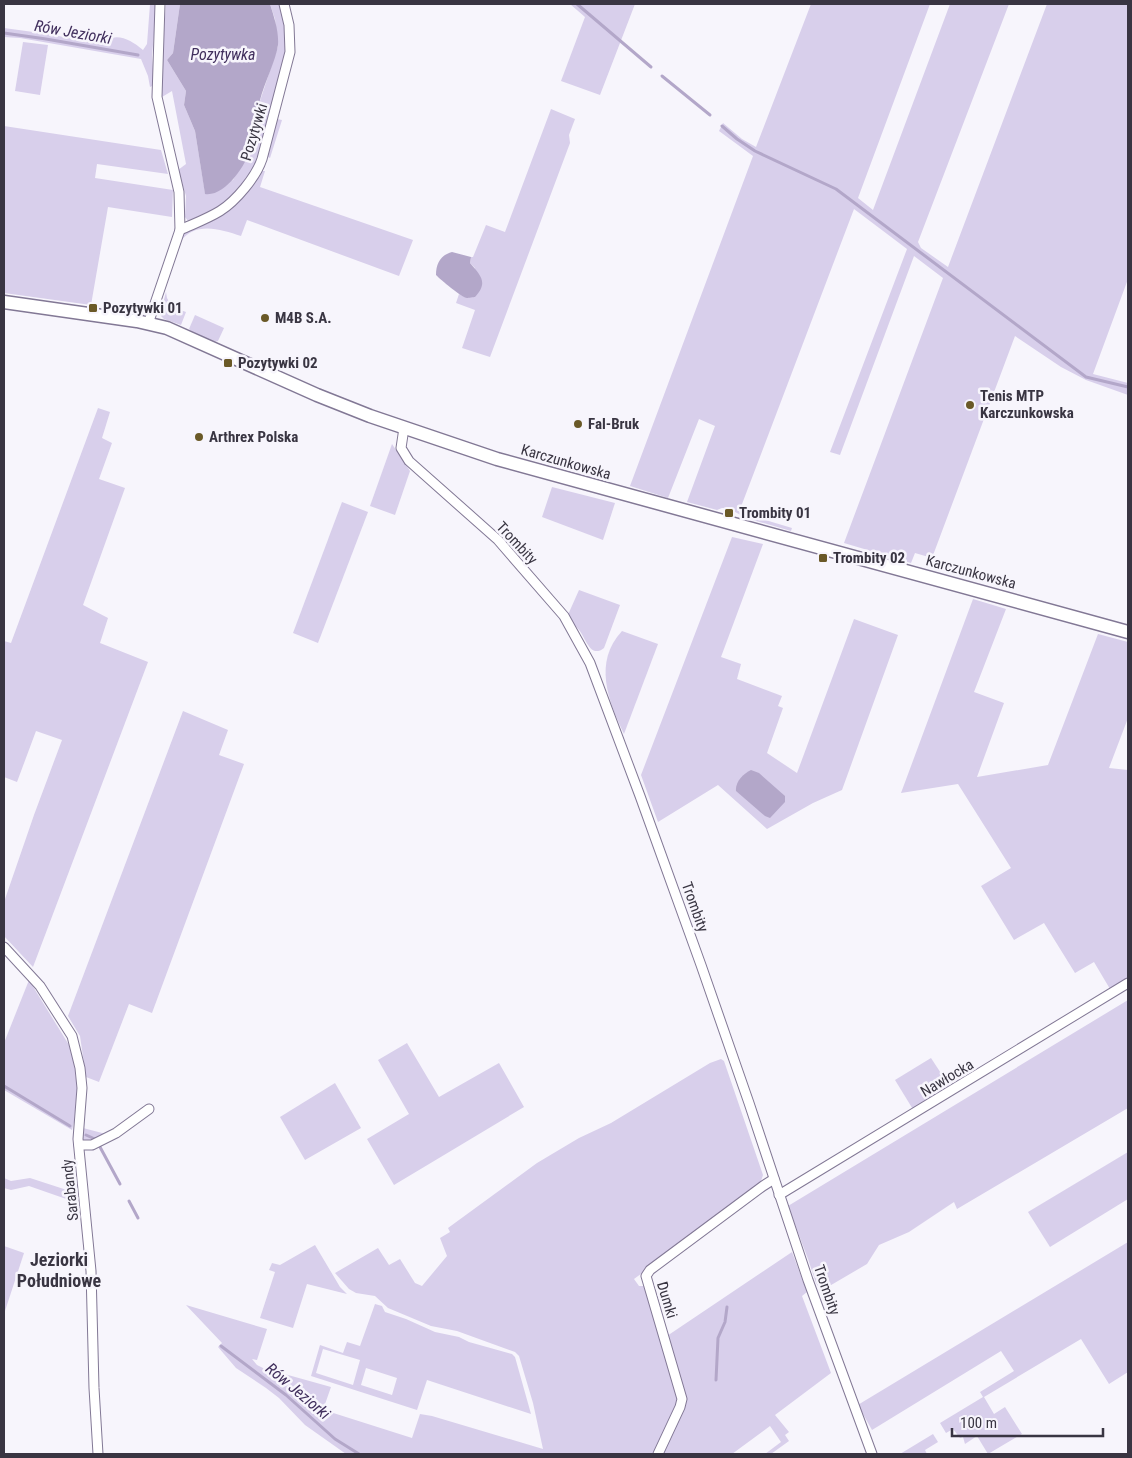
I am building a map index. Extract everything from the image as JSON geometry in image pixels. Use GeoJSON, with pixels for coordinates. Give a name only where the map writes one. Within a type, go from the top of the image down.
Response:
{"type":"FeatureCollection","features":[{"type":"Feature","properties":{"kind":"street"},"geometry":{"type":"LineString","coordinates":[[148,324],[180,230],[179,192],[157,97],[160,4]]}},
{"type":"Feature","properties":{"kind":"street","name":"Pozytywki"},"geometry":{"type":"LineString","coordinates":[[180,230],[223,209],[258,170],[290,52],[289,25],[284,4]]}},
{"type":"Feature","properties":{"kind":"street","name":"Karczunkowska"},"geometry":{"type":"LineString","coordinates":[[4,302],[148,324],[176,332],[317,395],[404,428],[497,459],[1128,632]]}},
{"type":"Feature","properties":{"kind":"street","name":"Trombity"},"geometry":{"type":"LineString","coordinates":[[404,428],[401,448],[408,461],[498,540],[564,616],[590,663],[701,965],[815,1300],[872,1454]]}},
{"type":"Feature","properties":{"kind":"street","name":"Sarabandy"},"geometry":{"type":"LineString","coordinates":[[4,947],[40,986],[72,1036],[79,1060],[82,1082],[78,1133],[91,1271],[98,1454]]}},
{"type":"Feature","properties":{"kind":"street","name":"Nawłocka"},"geometry":{"type":"LineString","coordinates":[[779,1195],[1128,983]]}},
{"type":"Feature","properties":{"kind":"street"},"geometry":{"type":"LineString","coordinates":[[79,1145],[92,1145],[116,1133],[149,1109]]}},
{"type":"Feature","properties":{"kind":"street","name":"Dumki"},"geometry":{"type":"LineString","coordinates":[[658,1454],[682,1399],[646,1276],[654,1268],[774,1179]]}},
{"type":"Feature","properties":{"kind":"shaded area"},"geometry":{"type":"Polygon","coordinates":[[[150,4],[157,4],[152,55],[154,85],[150,87],[141,59],[20,38],[4,37],[4,28],[101,44],[106,40],[117,37],[128,40],[143,50],[147,44],[150,4]]]}},
{"type":"Feature","properties":{"kind":"shaded area"},"geometry":{"type":"Polygon","coordinates":[[[166,4],[180,4],[173,53],[167,60],[186,91],[184,105],[195,131],[205,193],[233,180],[250,151],[258,107],[278,46],[275,19],[270,4],[281,4],[286,22],[287,54],[255,169],[225,204],[188,221],[185,217],[186,196],[178,170],[186,164],[172,91],[162,97],[160,83],[166,4]]]}},
{"type":"Feature","properties":{"kind":"shaded area"},"geometry":{"type":"Polygon","coordinates":[[[570,4],[635,4],[600,95],[561,81],[585,17],[570,4]]]}},
{"type":"Feature","properties":{"kind":"shaded area"},"geometry":{"type":"Polygon","coordinates":[[[811,4],[930,4],[858,198],[873,210],[950,4],[1009,4],[918,242],[921,248],[948,267],[1047,4],[1128,4],[1128,279],[1093,374],[1128,383],[1128,395],[1086,380],[1061,367],[1015,336],[932,558],[915,553],[911,563],[844,543],[943,278],[914,256],[840,455],[830,452],[907,249],[854,209],[739,512],[792,528],[791,531],[746,518],[728,508],[717,510],[687,502],[715,426],[699,419],[668,498],[630,486],[753,156],[719,131],[723,123],[742,139],[756,147],[811,4]]]}},
{"type":"Feature","properties":{"kind":"shaded area"},"geometry":{"type":"Polygon","coordinates":[[[23,42],[48,45],[40,95],[15,91],[23,42]]]}},
{"type":"Feature","properties":{"kind":"shaded area"},"geometry":{"type":"Polygon","coordinates":[[[551,109],[575,119],[569,135],[570,143],[490,357],[462,348],[475,310],[456,303],[459,294],[467,298],[475,268],[470,263],[471,257],[473,257],[486,225],[505,232],[551,109]]]}},
{"type":"Feature","properties":{"kind":"shaded area"},"geometry":{"type":"Polygon","coordinates":[[[277,119],[282,120],[270,158],[266,156],[277,119]]]}},
{"type":"Feature","properties":{"kind":"shaded area"},"geometry":{"type":"Polygon","coordinates":[[[4,126],[161,150],[168,174],[97,164],[95,178],[173,190],[172,217],[108,207],[91,305],[4,293],[4,126]]]}},
{"type":"Feature","properties":{"kind":"shaded area"},"geometry":{"type":"Polygon","coordinates":[[[262,171],[265,171],[260,187],[413,240],[399,276],[247,220],[241,236],[208,228],[193,231],[180,242],[183,234],[250,185],[262,171]]]}},
{"type":"Feature","properties":{"kind":"shaded area"},"geometry":{"type":"Polygon","coordinates":[[[166,292],[172,307],[186,312],[181,325],[164,319],[160,315],[166,292]]]}},
{"type":"Feature","properties":{"kind":"shaded area"},"geometry":{"type":"Polygon","coordinates":[[[195,315],[224,328],[218,341],[214,342],[189,329],[195,315]]]}},
{"type":"Feature","properties":{"kind":"shaded area"},"geometry":{"type":"Polygon","coordinates":[[[98,408],[110,412],[102,438],[112,443],[99,479],[125,488],[83,605],[108,618],[100,643],[148,662],[33,967],[4,936],[4,902],[62,740],[36,731],[17,782],[4,777],[4,641],[11,643],[98,408]]]}},
{"type":"Feature","properties":{"kind":"shaded area"},"geometry":{"type":"Polygon","coordinates":[[[392,444],[410,471],[395,515],[370,506],[392,444]]]}},
{"type":"Feature","properties":{"kind":"shaded area"},"geometry":{"type":"Polygon","coordinates":[[[552,487],[615,503],[603,540],[542,517],[552,487]]]}},
{"type":"Feature","properties":{"kind":"shaded area"},"geometry":{"type":"Polygon","coordinates":[[[342,502],[368,512],[318,643],[293,633],[342,502]]]}},
{"type":"Feature","properties":{"kind":"shaded area"},"geometry":{"type":"Polygon","coordinates":[[[732,537],[763,544],[721,657],[741,664],[737,679],[782,696],[778,706],[783,708],[767,753],[797,773],[854,619],[898,635],[842,790],[813,803],[767,829],[718,785],[658,822],[641,775],[732,537]]]}},
{"type":"Feature","properties":{"kind":"shaded area"},"geometry":{"type":"Polygon","coordinates":[[[579,590],[620,605],[604,648],[599,651],[595,651],[589,646],[579,630],[567,617],[579,590]]]}},
{"type":"Feature","properties":{"kind":"shaded area"},"geometry":{"type":"Polygon","coordinates":[[[973,599],[1006,609],[974,692],[1004,703],[977,777],[1048,765],[1098,634],[1128,642],[1128,718],[1109,768],[1128,770],[1128,978],[1110,989],[1094,962],[1075,973],[1044,923],[1014,940],[981,886],[1011,868],[958,784],[901,793],[973,599]]]}},
{"type":"Feature","properties":{"kind":"shaded area"},"geometry":{"type":"Polygon","coordinates":[[[622,631],[658,644],[624,734],[613,708],[606,682],[608,656],[613,643],[622,631]]]}},
{"type":"Feature","properties":{"kind":"shaded area"},"geometry":{"type":"Polygon","coordinates":[[[183,711],[228,730],[219,755],[244,764],[152,1013],[129,1004],[99,1082],[86,1077],[80,1036],[68,1016],[183,711]]]}},
{"type":"Feature","properties":{"kind":"shaded area"},"geometry":{"type":"Polygon","coordinates":[[[29,980],[69,1045],[74,1062],[77,1088],[72,1130],[4,1090],[4,1043],[29,980]]]}},
{"type":"Feature","properties":{"kind":"shaded area"},"geometry":{"type":"Polygon","coordinates":[[[1128,1000],[1128,1108],[957,1209],[954,1202],[909,1232],[879,1245],[867,1264],[826,1288],[820,1289],[816,1283],[788,1206],[1128,1000]]]}},
{"type":"Feature","properties":{"kind":"shaded area"},"geometry":{"type":"Polygon","coordinates":[[[407,1043],[439,1097],[499,1063],[524,1107],[394,1185],[367,1139],[409,1114],[378,1060],[407,1043]]]}},
{"type":"Feature","properties":{"kind":"shaded area"},"geometry":{"type":"Polygon","coordinates":[[[931,1058],[950,1087],[914,1111],[895,1080],[931,1058]]]}},
{"type":"Feature","properties":{"kind":"shaded area"},"geometry":{"type":"Polygon","coordinates":[[[721,1059],[724,1061],[763,1175],[759,1187],[634,1279],[639,1286],[644,1286],[678,1400],[655,1454],[346,1454],[305,1425],[279,1398],[236,1368],[218,1347],[222,1343],[186,1305],[267,1329],[257,1360],[252,1359],[263,1368],[331,1387],[324,1407],[327,1411],[412,1438],[420,1414],[432,1416],[543,1449],[533,1403],[519,1356],[515,1352],[457,1331],[431,1326],[388,1308],[375,1296],[356,1293],[349,1289],[335,1273],[378,1248],[389,1265],[400,1259],[415,1283],[422,1286],[447,1256],[440,1238],[450,1232],[448,1228],[537,1163],[579,1138],[611,1123],[710,1063],[721,1059]]]}},
{"type":"Feature","properties":{"kind":"shaded area"},"geometry":{"type":"Polygon","coordinates":[[[335,1083],[361,1128],[305,1160],[280,1117],[335,1083]]]}},
{"type":"Feature","properties":{"kind":"shaded area"},"geometry":{"type":"Polygon","coordinates":[[[83,1128],[106,1134],[91,1143],[82,1141],[83,1128]]]}},
{"type":"Feature","properties":{"kind":"shaded area"},"geometry":{"type":"Polygon","coordinates":[[[1128,1152],[1128,1199],[1050,1247],[1028,1212],[1128,1152]]]}},
{"type":"Feature","properties":{"kind":"shaded area"},"geometry":{"type":"Polygon","coordinates":[[[4,1178],[11,1181],[30,1178],[73,1192],[72,1201],[29,1186],[11,1190],[4,1188],[4,1178]]]}},
{"type":"Feature","properties":{"kind":"shaded area"},"geometry":{"type":"Polygon","coordinates":[[[1128,1242],[1128,1372],[1109,1384],[1081,1339],[984,1397],[994,1414],[1005,1407],[1022,1434],[988,1454],[977,1436],[965,1444],[963,1437],[960,1438],[953,1429],[946,1433],[940,1423],[983,1397],[980,1392],[1014,1371],[1001,1351],[872,1430],[858,1405],[1128,1242]]]}},
{"type":"Feature","properties":{"kind":"shaded area"},"geometry":{"type":"Polygon","coordinates":[[[315,1245],[340,1287],[347,1294],[307,1284],[293,1328],[260,1318],[275,1272],[269,1270],[272,1263],[280,1265],[315,1245]]]}},
{"type":"Feature","properties":{"kind":"shaded area"},"geometry":{"type":"Polygon","coordinates":[[[4,1246],[24,1253],[4,1314],[4,1246]]]}},
{"type":"Feature","properties":{"kind":"shaded area"},"geometry":{"type":"Polygon","coordinates":[[[792,1252],[807,1292],[802,1296],[831,1373],[775,1415],[789,1432],[785,1435],[789,1441],[771,1454],[765,1454],[781,1442],[770,1426],[732,1454],[661,1454],[686,1398],[667,1336],[792,1252]]]}},
{"type":"Feature","properties":{"kind":"shaded area"},"geometry":{"type":"Polygon","coordinates":[[[375,1304],[382,1306],[385,1312],[435,1332],[459,1337],[469,1342],[512,1354],[515,1357],[531,1414],[427,1380],[417,1410],[311,1376],[320,1345],[343,1353],[347,1342],[360,1346],[375,1304]],[[323,1349],[316,1373],[353,1385],[360,1360],[323,1349]],[[366,1368],[361,1385],[392,1395],[397,1378],[366,1368]]]}},
{"type":"Feature","properties":{"kind":"shaded area"},"geometry":{"type":"Polygon","coordinates":[[[933,1434],[938,1442],[925,1450],[927,1454],[900,1454],[933,1434]]]}},
{"type":"Feature","properties":{"kind":"water","name":"Pozytywka"},"geometry":{"type":"Polygon","coordinates":[[[180,4],[270,4],[277,29],[277,51],[258,106],[251,148],[240,171],[227,185],[213,194],[205,194],[195,131],[184,105],[186,91],[167,60],[173,53],[180,4]]]}},
{"type":"Feature","properties":{"kind":"water"},"geometry":{"type":"Polygon","coordinates":[[[452,252],[471,257],[470,263],[482,279],[482,287],[475,297],[464,297],[436,275],[440,260],[452,252]]]}},
{"type":"Feature","properties":{"kind":"water"},"geometry":{"type":"Polygon","coordinates":[[[751,770],[759,773],[785,796],[785,802],[770,818],[765,816],[736,791],[740,779],[751,770]]]}},
{"type":"Feature","properties":{"kind":"waterway"},"geometry":{"type":"LineString","coordinates":[[577,4],[651,67]]}},
{"type":"Feature","properties":{"kind":"waterway","name":"Rów Jeziorki"},"geometry":{"type":"LineString","coordinates":[[4,33],[138,55]]}},
{"type":"Feature","properties":{"kind":"waterway"},"geometry":{"type":"LineString","coordinates":[[662,76],[710,115]]}},
{"type":"Feature","properties":{"kind":"waterway"},"geometry":{"type":"LineString","coordinates":[[722,126],[755,151],[836,189],[1086,377],[1128,387]]}},
{"type":"Feature","properties":{"kind":"waterway","name":"Rów Jeziorki"},"geometry":{"type":"LineString","coordinates":[[4,1086],[70,1126]]}},
{"type":"Feature","properties":{"kind":"waterway","name":"Rów Jeziorki"},"geometry":{"type":"LineString","coordinates":[[86,1135],[95,1139]]}},
{"type":"Feature","properties":{"kind":"waterway","name":"Rów Jeziorki"},"geometry":{"type":"LineString","coordinates":[[100,1147],[120,1184]]}},
{"type":"Feature","properties":{"kind":"waterway"},"geometry":{"type":"LineString","coordinates":[[129,1201],[138,1218]]}},
{"type":"Feature","properties":{"kind":"waterway"},"geometry":{"type":"LineString","coordinates":[[716,1380],[718,1338],[725,1322],[727,1307]]}},
{"type":"Feature","properties":{"kind":"waterway","name":"Rów Jeziorki"},"geometry":{"type":"LineString","coordinates":[[221,1346],[286,1395],[335,1439],[359,1454]]}},
{"type":"Feature","properties":{"kind":"place","name":"Pozytywki 01"},"geometry":{"type":"Point","coordinates":[93,308]}},
{"type":"Feature","properties":{"kind":"place","name":"M4B S.A."},"geometry":{"type":"Point","coordinates":[265,318]}},
{"type":"Feature","properties":{"kind":"place","name":"Pozytywki 02"},"geometry":{"type":"Point","coordinates":[228,363]}},
{"type":"Feature","properties":{"kind":"place","name":"Tenis MTP Karczunkowska"},"geometry":{"type":"Point","coordinates":[970,405]}},
{"type":"Feature","properties":{"kind":"place","name":"Fal-Bruk"},"geometry":{"type":"Point","coordinates":[578,424]}},
{"type":"Feature","properties":{"kind":"place","name":"Arthrex Polska"},"geometry":{"type":"Point","coordinates":[199,437]}},
{"type":"Feature","properties":{"kind":"place","name":"Trombity 01"},"geometry":{"type":"Point","coordinates":[729,513]}},
{"type":"Feature","properties":{"kind":"place","name":"Trombity 02"},"geometry":{"type":"Point","coordinates":[823,558]}},
{"type":"Feature","properties":{"kind":"district","name":"Jeziorki Południowe"},"geometry":{"type":"Point","coordinates":[59,1269]}}]}
